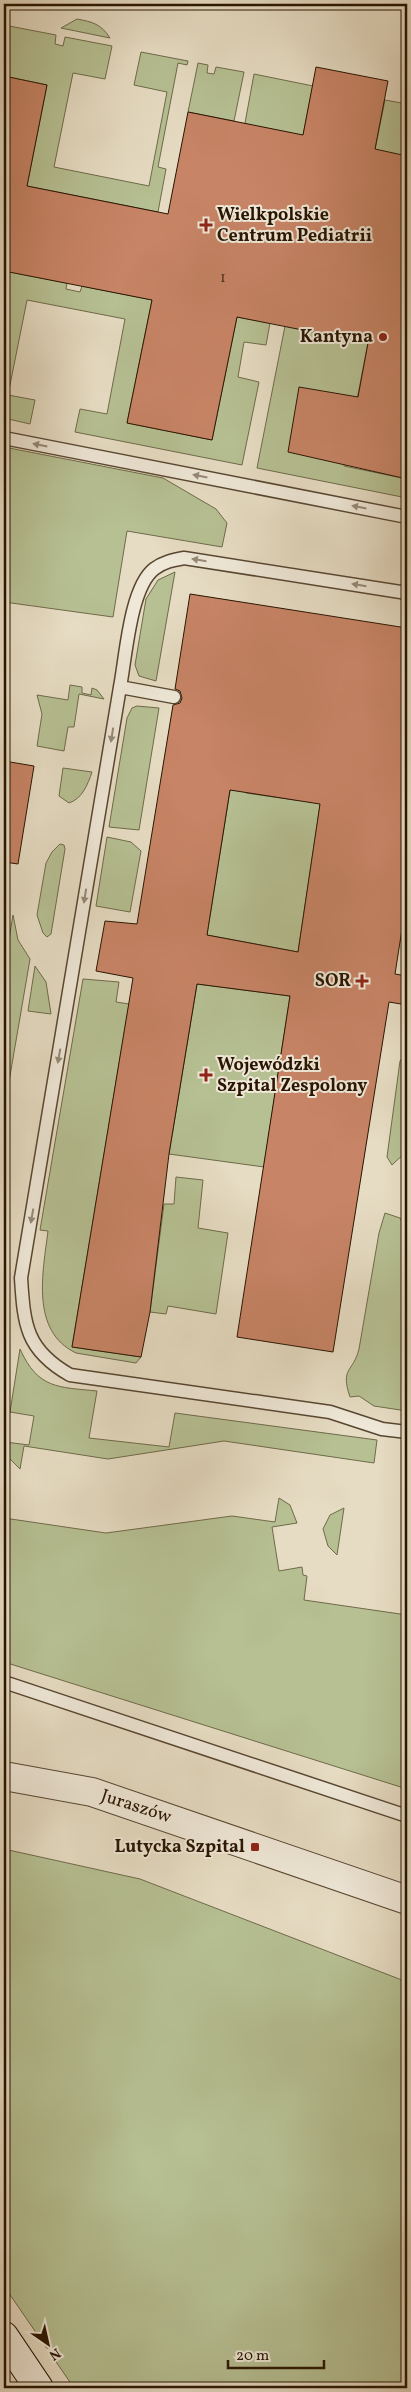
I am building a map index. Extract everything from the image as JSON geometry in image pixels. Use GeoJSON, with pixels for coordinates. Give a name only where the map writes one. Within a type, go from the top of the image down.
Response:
{"type":"FeatureCollection","features":[{"type":"Feature","properties":{"kind":"street","name":"Juraszów"},"geometry":{"type":"LineString","coordinates":[[4,1776],[92,1792],[407,1900]]}},
{"type":"Feature","properties":{"kind":"street"},"geometry":{"type":"LineString","coordinates":[[4,2336],[40,2388]]}},
{"type":"Feature","properties":{"kind":"lane"},"geometry":{"type":"LineString","coordinates":[[4,438],[407,517]]}},
{"type":"Feature","properties":{"kind":"lane"},"geometry":{"type":"LineString","coordinates":[[407,593],[184,558],[169,561],[155,568],[143,581],[136,599],[120,687],[21,1278],[24,1317],[31,1339],[42,1355],[54,1366],[70,1375],[330,1412],[350,1416],[376,1427],[407,1432]]}},
{"type":"Feature","properties":{"kind":"lane"},"geometry":{"type":"LineString","coordinates":[[120,687],[174,697]]}},
{"type":"Feature","properties":{"kind":"lane"},"geometry":{"type":"LineString","coordinates":[[4,1682],[407,1816]]}},
{"type":"Feature","properties":{"kind":"green space"},"geometry":{"type":"Polygon","coordinates":[[[77,19],[96,24],[110,38],[61,28],[77,19]]]}},
{"type":"Feature","properties":{"kind":"green space"},"geometry":{"type":"Polygon","coordinates":[[[9,26],[56,35],[55,44],[63,46],[65,37],[112,46],[105,79],[73,73],[54,167],[149,186],[167,92],[134,85],[141,52],[188,61],[187,65],[178,63],[158,167],[166,169],[158,212],[27,186],[47,85],[4,76],[4,36],[7,36],[9,26]]]}},
{"type":"Feature","properties":{"kind":"green space"},"geometry":{"type":"Polygon","coordinates":[[[198,63],[208,65],[207,73],[214,74],[216,67],[244,72],[234,121],[188,112],[198,63]]]}},
{"type":"Feature","properties":{"kind":"green space"},"geometry":{"type":"Polygon","coordinates":[[[254,74],[313,86],[286,220],[245,123],[254,74]]]}},
{"type":"Feature","properties":{"kind":"green space"},"geometry":{"type":"Polygon","coordinates":[[[385,100],[407,104],[407,156],[405,156],[389,240],[358,234],[385,100]]]}},
{"type":"Feature","properties":{"kind":"green space"},"geometry":{"type":"Polygon","coordinates":[[[10,272],[67,283],[66,289],[80,292],[82,286],[152,300],[127,423],[212,440],[237,317],[270,323],[266,345],[244,342],[238,377],[259,382],[242,465],[75,432],[80,409],[107,414],[125,319],[27,300],[8,395],[35,400],[30,424],[4,418],[4,303],[10,272]]]}},
{"type":"Feature","properties":{"kind":"green space"},"geometry":{"type":"Polygon","coordinates":[[[285,326],[368,343],[344,466],[407,479],[407,498],[257,468],[285,326]]]}},
{"type":"Feature","properties":{"kind":"green space"},"geometry":{"type":"Polygon","coordinates":[[[4,447],[163,478],[216,509],[227,523],[222,547],[127,531],[113,617],[4,602],[4,447]]]}},
{"type":"Feature","properties":{"kind":"green space"},"geometry":{"type":"Polygon","coordinates":[[[175,572],[156,681],[139,676],[135,665],[146,599],[158,580],[175,572]]]}},
{"type":"Feature","properties":{"kind":"green space"},"geometry":{"type":"Polygon","coordinates":[[[70,685],[82,687],[82,693],[91,695],[92,688],[97,690],[104,699],[79,694],[74,727],[68,727],[64,751],[37,746],[42,714],[37,695],[68,700],[70,685]]]}},
{"type":"Feature","properties":{"kind":"green space"},"geometry":{"type":"Polygon","coordinates":[[[137,706],[159,708],[139,830],[109,827],[127,718],[132,708],[137,706]]]}},
{"type":"Feature","properties":{"kind":"green space"},"geometry":{"type":"Polygon","coordinates":[[[234,765],[250,768],[246,793],[295,800],[324,779],[298,952],[207,935],[234,765]]]}},
{"type":"Feature","properties":{"kind":"green space"},"geometry":{"type":"Polygon","coordinates":[[[63,768],[92,772],[81,795],[69,803],[59,796],[63,768]]]}},
{"type":"Feature","properties":{"kind":"green space"},"geometry":{"type":"Polygon","coordinates":[[[107,837],[131,842],[141,851],[130,912],[96,906],[107,837]]]}},
{"type":"Feature","properties":{"kind":"green space"},"geometry":{"type":"Polygon","coordinates":[[[60,844],[64,845],[65,849],[51,934],[47,937],[43,933],[37,915],[46,863],[52,852],[60,844]]]}},
{"type":"Feature","properties":{"kind":"green space"},"geometry":{"type":"Polygon","coordinates":[[[13,915],[18,940],[30,959],[4,1111],[4,970],[13,915]]]}},
{"type":"Feature","properties":{"kind":"green space"},"geometry":{"type":"Polygon","coordinates":[[[35,966],[46,982],[51,1014],[28,1011],[35,966]]]}},
{"type":"Feature","properties":{"kind":"green space"},"geometry":{"type":"Polygon","coordinates":[[[83,979],[119,982],[116,1002],[129,1004],[72,1347],[141,1357],[136,1363],[76,1353],[61,1343],[52,1330],[46,1316],[43,1299],[44,1264],[48,1231],[40,1230],[83,979]]]}},
{"type":"Feature","properties":{"kind":"green space"},"geometry":{"type":"Polygon","coordinates":[[[197,984],[290,996],[264,1167],[169,1154],[197,984]]]}},
{"type":"Feature","properties":{"kind":"green space"},"geometry":{"type":"Polygon","coordinates":[[[403,1057],[407,1066],[407,1151],[392,1165],[387,1157],[400,1061],[403,1057]]]}},
{"type":"Feature","properties":{"kind":"green space"},"geometry":{"type":"Polygon","coordinates":[[[176,1177],[203,1180],[198,1228],[228,1233],[216,1314],[168,1306],[166,1314],[150,1312],[164,1204],[174,1204],[176,1177]]]}},
{"type":"Feature","properties":{"kind":"green space"},"geometry":{"type":"Polygon","coordinates":[[[385,1213],[400,1218],[407,1229],[407,1411],[374,1406],[359,1396],[350,1397],[346,1380],[348,1371],[359,1349],[379,1233],[385,1213]]]}},
{"type":"Feature","properties":{"kind":"green space"},"geometry":{"type":"Polygon","coordinates":[[[20,1349],[34,1372],[51,1384],[97,1391],[89,1438],[169,1447],[175,1413],[377,1440],[374,1463],[224,1441],[108,1459],[24,1446],[20,1469],[8,1457],[5,1442],[29,1445],[34,1416],[10,1412],[20,1349]]]}},
{"type":"Feature","properties":{"kind":"green space"},"geometry":{"type":"Polygon","coordinates":[[[279,1498],[290,1505],[297,1523],[272,1527],[279,1571],[302,1567],[303,1575],[307,1576],[304,1600],[407,1615],[407,1789],[4,1662],[4,1518],[106,1533],[232,1516],[275,1522],[279,1498]]]}},
{"type":"Feature","properties":{"kind":"green space"},"geometry":{"type":"Polygon","coordinates":[[[344,1508],[337,1555],[328,1546],[323,1529],[330,1515],[344,1508]]]}},
{"type":"Feature","properties":{"kind":"green space"},"geometry":{"type":"Polygon","coordinates":[[[4,1849],[140,1879],[407,1982],[407,2388],[74,2388],[4,2286],[4,1849]]]}},
{"type":"Feature","properties":{"kind":"building"},"geometry":{"type":"Polygon","coordinates":[[[316,67],[388,81],[375,149],[407,156],[407,479],[288,452],[299,387],[358,397],[368,343],[237,317],[212,440],[127,423],[152,300],[4,271],[4,76],[47,85],[27,186],[168,214],[188,112],[303,135],[316,67]]]}},
{"type":"Feature","properties":{"kind":"building"},"geometry":{"type":"Polygon","coordinates":[[[190,594],[407,628],[407,897],[395,974],[407,976],[407,1005],[389,1002],[333,1352],[237,1337],[290,996],[197,984],[169,1154],[150,1312],[141,1357],[72,1347],[133,978],[96,971],[105,921],[137,924],[173,705],[180,703],[182,698],[180,691],[175,689],[190,594]],[[230,790],[207,935],[298,952],[320,804],[230,790]]]}},
{"type":"Feature","properties":{"kind":"building"},"geometry":{"type":"Polygon","coordinates":[[[4,761],[34,766],[18,864],[4,862],[4,761]]]}},
{"type":"Feature","properties":{"kind":"place","name":"Wielkpolskie Centrum Pediatrii"},"geometry":{"type":"Point","coordinates":[206,225]}},
{"type":"Feature","properties":{"kind":"place","name":"Kantyna"},"geometry":{"type":"Point","coordinates":[383,337]}},
{"type":"Feature","properties":{"kind":"place","name":"SOR"},"geometry":{"type":"Point","coordinates":[362,981]}},
{"type":"Feature","properties":{"kind":"place","name":"Wojewódzki Szpital Zespolony"},"geometry":{"type":"Point","coordinates":[206,1075]}},
{"type":"Feature","properties":{"kind":"place","name":"Lutycka Szpital"},"geometry":{"type":"Point","coordinates":[255,1847]}}]}
